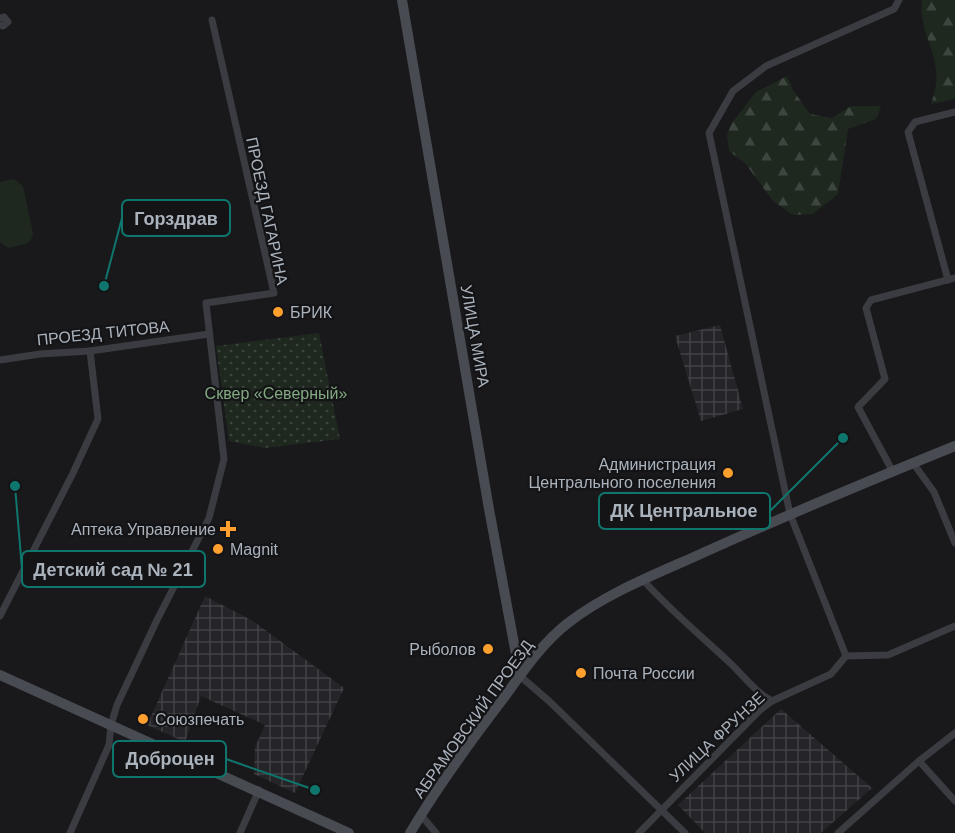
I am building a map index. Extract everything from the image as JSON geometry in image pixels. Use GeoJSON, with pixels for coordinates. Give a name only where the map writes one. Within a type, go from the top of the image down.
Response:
{"type":"FeatureCollection","features":[{"type":"Feature","properties":{"kind":"street","name":"УЛИЦА МИРА"},"geometry":{"type":"LineString","coordinates":[[402,0],[489,509],[520,676]]}},
{"type":"Feature","properties":{"kind":"street"},"geometry":{"type":"LineString","coordinates":[[899,0],[894,9],[766,66],[734,92],[709,133],[790,514],[846,656],[888,656],[955,626]]}},
{"type":"Feature","properties":{"kind":"street"},"geometry":{"type":"LineString","coordinates":[[0,18],[3,17],[8,22],[3,26],[0,25]]}},
{"type":"Feature","properties":{"kind":"street","name":"ПРОЕЗД ГАГАРИНА"},"geometry":{"type":"LineString","coordinates":[[70,833],[109,744],[111,725],[117,705],[209,518],[222,469],[224,459],[206,303],[274,293],[212,20]]}},
{"type":"Feature","properties":{"kind":"street"},"geometry":{"type":"LineString","coordinates":[[893,472],[858,407],[885,379],[866,308],[871,300],[951,279],[908,132],[915,123],[955,112]]}},
{"type":"Feature","properties":{"kind":"street","name":"ПРОЕЗД ТИТОВА"},"geometry":{"type":"LineString","coordinates":[[0,360],[40,354],[90,351],[209,334]]}},
{"type":"Feature","properties":{"kind":"street"},"geometry":{"type":"LineString","coordinates":[[0,616],[98,419],[90,351]]}},
{"type":"Feature","properties":{"kind":"street","name":"АБРАМОВСКИЙ ПРОЕЗД"},"geometry":{"type":"LineString","coordinates":[[410,833],[462,754],[520,676],[567,624],[587,610],[644,580],[790,514],[955,446]]}},
{"type":"Feature","properties":{"kind":"street"},"geometry":{"type":"LineString","coordinates":[[913,463],[934,492],[955,543]]}},
{"type":"Feature","properties":{"kind":"street"},"geometry":{"type":"LineString","coordinates":[[644,580],[667,607],[730,663],[759,694],[772,702]]}},
{"type":"Feature","properties":{"kind":"street","name":"УЛИЦА ФРУНЗЕ"},"geometry":{"type":"LineString","coordinates":[[639,833],[759,711],[772,702],[831,674],[846,656]]}},
{"type":"Feature","properties":{"kind":"street"},"geometry":{"type":"LineString","coordinates":[[0,675],[259,790],[349,833]]}},
{"type":"Feature","properties":{"kind":"street"},"geometry":{"type":"LineString","coordinates":[[520,676],[549,700],[686,833]]}},
{"type":"Feature","properties":{"kind":"street"},"geometry":{"type":"LineString","coordinates":[[838,833],[919,761],[955,733]]}},
{"type":"Feature","properties":{"kind":"street"},"geometry":{"type":"LineString","coordinates":[[919,761],[955,801]]}},
{"type":"Feature","properties":{"kind":"street"},"geometry":{"type":"LineString","coordinates":[[240,833],[259,790]]}},
{"type":"Feature","properties":{"kind":"street"},"geometry":{"type":"LineString","coordinates":[[421,815],[436,833]]}},
{"type":"Feature","properties":{"kind":"shaded area"},"geometry":{"type":"Polygon","coordinates":[[[720,325],[743,409],[701,421],[675,336],[720,325]]]}},
{"type":"Feature","properties":{"kind":"shaded area"},"geometry":{"type":"Polygon","coordinates":[[[205,596],[253,621],[344,688],[295,793],[254,774],[255,747],[265,725],[201,696],[185,742],[147,725],[205,596]]]}},
{"type":"Feature","properties":{"kind":"shaded area"},"geometry":{"type":"Polygon","coordinates":[[[781,709],[872,788],[821,833],[705,833],[678,805],[781,709]]]}},
{"type":"Feature","properties":{"kind":"green space"},"geometry":{"type":"Polygon","coordinates":[[[922,0],[955,0],[955,99],[931,104],[936,88],[935,61],[924,26],[922,0]]]}},
{"type":"Feature","properties":{"kind":"green space"},"geometry":{"type":"Polygon","coordinates":[[[787,76],[793,90],[810,114],[832,118],[851,106],[881,106],[876,119],[848,129],[838,194],[813,214],[793,215],[773,201],[745,163],[729,151],[727,135],[731,124],[756,92],[787,76]]]}},
{"type":"Feature","properties":{"kind":"green space"},"geometry":{"type":"Polygon","coordinates":[[[14,179],[23,186],[33,233],[28,243],[8,248],[0,242],[0,182],[14,179]]]}},
{"type":"Feature","properties":{"kind":"green space","name":"Сквер «Северный»"},"geometry":{"type":"Polygon","coordinates":[[[319,333],[340,439],[265,448],[229,441],[216,346],[319,333]]]}},
{"type":"Feature","properties":{"kind":"place","name":"Горздрав"},"geometry":{"type":"Point","coordinates":[104,286]}},
{"type":"Feature","properties":{"kind":"place","name":"БРИК"},"geometry":{"type":"Point","coordinates":[278,312]}},
{"type":"Feature","properties":{"kind":"place","name":"ДК Центральное"},"geometry":{"type":"Point","coordinates":[843,438]}},
{"type":"Feature","properties":{"kind":"place","name":"Администрация Центрального поселения"},"geometry":{"type":"Point","coordinates":[728,473]}},
{"type":"Feature","properties":{"kind":"place","name":"Детский сад № 21"},"geometry":{"type":"Point","coordinates":[15,486]}},
{"type":"Feature","properties":{"kind":"place","name":"Аптека Управление"},"geometry":{"type":"Point","coordinates":[228,529]}},
{"type":"Feature","properties":{"kind":"place","name":"Magnit"},"geometry":{"type":"Point","coordinates":[218,549]}},
{"type":"Feature","properties":{"kind":"place","name":"Рыболов"},"geometry":{"type":"Point","coordinates":[488,649]}},
{"type":"Feature","properties":{"kind":"place","name":"Почта России"},"geometry":{"type":"Point","coordinates":[581,673]}},
{"type":"Feature","properties":{"kind":"place","name":"Союзпечать"},"geometry":{"type":"Point","coordinates":[143,719]}},
{"type":"Feature","properties":{"kind":"place","name":"Доброцен"},"geometry":{"type":"Point","coordinates":[315,790]}}]}
